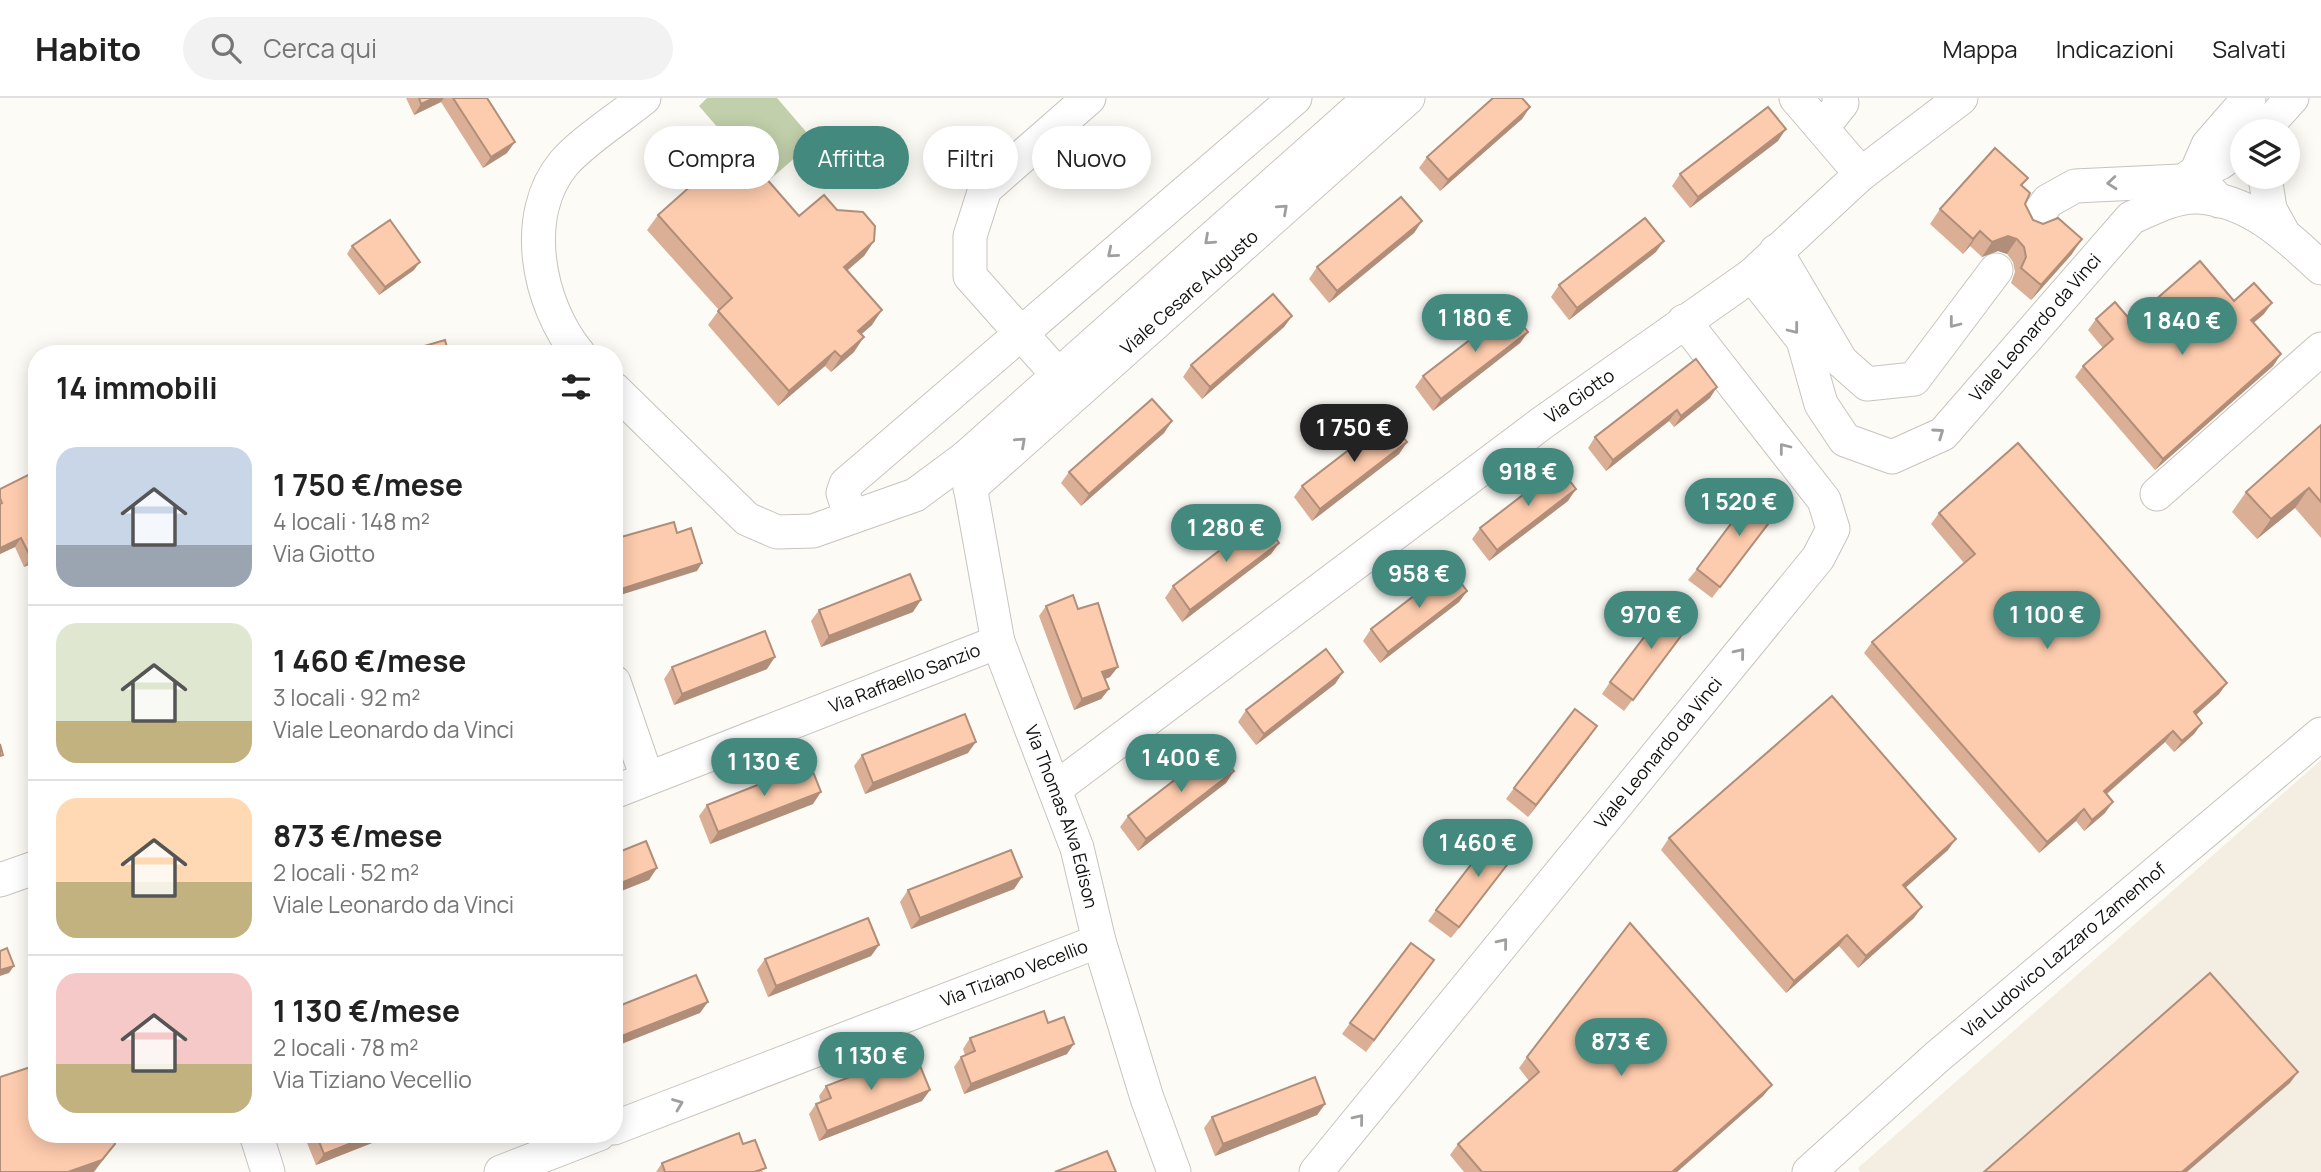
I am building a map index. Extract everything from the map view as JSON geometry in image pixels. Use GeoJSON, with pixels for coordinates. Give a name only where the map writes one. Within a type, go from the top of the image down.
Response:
{"type":"FeatureCollection","features":[{"type":"Feature","properties":{"kind":"street"},"geometry":{"type":"LineString","coordinates":[[572,345],[558,326],[543,288],[539,244],[546,202],[564,163],[644,98]]}},
{"type":"Feature","properties":{"kind":"street"},"geometry":{"type":"LineString","coordinates":[[1058,375],[1021,330],[970,276],[970,236],[985,189],[1089,98]]}},
{"type":"Feature","properties":{"kind":"street"},"geometry":{"type":"LineString","coordinates":[[851,517],[843,493],[846,484],[1021,330],[1294,98]]}},
{"type":"Feature","properties":{"kind":"street","name":"Viale Cesare Augusto"},"geometry":{"type":"LineString","coordinates":[[967,473],[1058,375],[1370,98]]}},
{"type":"Feature","properties":{"kind":"street","name":"Viale Cesare Augusto"},"geometry":{"type":"LineString","coordinates":[[967,473],[1408,98]]}},
{"type":"Feature","properties":{"kind":"street"},"geometry":{"type":"LineString","coordinates":[[1796,98],[1861,174]]}},
{"type":"Feature","properties":{"kind":"street"},"geometry":{"type":"LineString","coordinates":[[1822,128],[1842,103],[1839,98]]}},
{"type":"Feature","properties":{"kind":"street","name":"Via Giotto"},"geometry":{"type":"LineString","coordinates":[[1056,788],[1542,423],[1752,275],[1861,174],[1961,98]]}},
{"type":"Feature","properties":{"kind":"street"},"geometry":{"type":"LineString","coordinates":[[2220,202],[2187,178],[2208,145],[2249,98]]}},
{"type":"Feature","properties":{"kind":"street","name":"Viale Leonardo da Vinci"},"geometry":{"type":"LineString","coordinates":[[2273,119],[2292,98]]}},
{"type":"Feature","properties":{"kind":"street","name":"Viale Leonardo da Vinci"},"geometry":{"type":"LineString","coordinates":[[1752,275],[1803,340],[1821,404],[1845,440],[1892,457],[1943,434],[2131,218],[2187,178],[2230,156]]}},
{"type":"Feature","properties":{"kind":"street","name":"Viale Leonardo da Vinci"},"geometry":{"type":"LineString","coordinates":[[2034,220],[2048,201],[2075,186],[2187,178]]}},
{"type":"Feature","properties":{"kind":"street","name":"Viale Leonardo da Vinci"},"geometry":{"type":"LineString","coordinates":[[2267,189],[2270,209],[2282,231]]}},
{"type":"Feature","properties":{"kind":"street"},"geometry":{"type":"LineString","coordinates":[[2278,189],[2282,231]]}},
{"type":"Feature","properties":{"kind":"street","name":"Viale Leonardo da Vinci"},"geometry":{"type":"LineString","coordinates":[[2131,218],[2166,203],[2197,197],[2220,202],[2248,210],[2282,231],[2321,268]]}},
{"type":"Feature","properties":{"kind":"street"},"geometry":{"type":"LineString","coordinates":[[1776,251],[1841,361],[1867,384],[1914,379],[1996,270]]}},
{"type":"Feature","properties":{"kind":"street","name":"Viale Leonardo da Vinci"},"geometry":{"type":"LineString","coordinates":[[1316,1172],[1818,558],[1833,529],[1824,500],[1684,321]]}},
{"type":"Feature","properties":{"kind":"street"},"geometry":{"type":"LineString","coordinates":[[2157,494],[2321,349]]}},
{"type":"Feature","properties":{"kind":"street"},"geometry":{"type":"LineString","coordinates":[[623,398],[757,525],[777,532],[801,533],[915,495],[967,473]]}},
{"type":"Feature","properties":{"kind":"street","name":"Via Thomas Alva Edison"},"geometry":{"type":"LineString","coordinates":[[967,473],[998,642],[1077,848],[1099,941],[1147,1098],[1174,1172]]}},
{"type":"Feature","properties":{"kind":"street","name":"Via Raffaello Sanzio"},"geometry":{"type":"LineString","coordinates":[[623,788],[998,642]]}},
{"type":"Feature","properties":{"kind":"street"},"geometry":{"type":"LineString","coordinates":[[623,708],[647,778]]}},
{"type":"Feature","properties":{"kind":"street","name":"Via Ludovico Lazzaro Zamenhof"},"geometry":{"type":"LineString","coordinates":[[1810,1172],[1937,1057],[2321,734]]}},
{"type":"Feature","properties":{"kind":"street"},"geometry":{"type":"LineString","coordinates":[[0,880],[28,870]]}},
{"type":"Feature","properties":{"kind":"street","name":"Via Tiziano Vecellio"},"geometry":{"type":"LineString","coordinates":[[623,1125],[1099,941]]}},
{"type":"Feature","properties":{"kind":"street"},"geometry":{"type":"LineString","coordinates":[[260,1143],[268,1172]]}},
{"type":"Feature","properties":{"kind":"street"},"geometry":{"type":"LineString","coordinates":[[501,1172],[576,1143]]}},
{"type":"Feature","properties":{"kind":"shaded area"},"geometry":{"type":"Polygon","coordinates":[[[2321,760],[2321,1172],[1860,1172],[1858,1168],[2321,760]]]}},
{"type":"Feature","properties":{"kind":"green space"},"geometry":{"type":"Polygon","coordinates":[[[707,98],[777,98],[801,126],[793,126],[793,159],[779,172],[779,126],[716,126],[699,106],[707,98]]]}},
{"type":"Feature","properties":{"kind":"building"},"geometry":{"type":"Polygon","coordinates":[[[419,98],[434,98],[421,104],[419,98]]]}},
{"type":"Feature","properties":{"kind":"building"},"geometry":{"type":"Polygon","coordinates":[[[453,98],[487,98],[515,142],[491,157],[453,98]]]}},
{"type":"Feature","properties":{"kind":"building"},"geometry":{"type":"Polygon","coordinates":[[[1493,98],[1522,98],[1530,107],[1448,180],[1427,157],[1493,98]]]}},
{"type":"Feature","properties":{"kind":"building"},"geometry":{"type":"Polygon","coordinates":[[[1768,107],[1786,129],[1698,197],[1680,174],[1768,107]]]}},
{"type":"Feature","properties":{"kind":"building"},"geometry":{"type":"Polygon","coordinates":[[[1995,148],[2028,178],[2021,185],[2030,193],[2025,204],[2033,220],[2043,224],[2058,218],[2082,239],[2041,285],[2021,268],[2026,257],[2024,247],[2017,239],[2008,236],[1992,242],[1980,231],[1973,239],[1940,209],[1995,148]]]}},
{"type":"Feature","properties":{"kind":"building"},"geometry":{"type":"Polygon","coordinates":[[[687,189],[775,189],[799,216],[824,195],[837,210],[863,212],[875,226],[874,241],[844,267],[882,310],[858,331],[864,337],[841,357],[835,351],[789,391],[718,311],[732,298],[658,215],[687,189]]]}},
{"type":"Feature","properties":{"kind":"building"},"geometry":{"type":"Polygon","coordinates":[[[1401,197],[1422,221],[1337,291],[1317,267],[1401,197]]]}},
{"type":"Feature","properties":{"kind":"building"},"geometry":{"type":"Polygon","coordinates":[[[1645,218],[1664,241],[1577,308],[1559,285],[1645,218]]]}},
{"type":"Feature","properties":{"kind":"building"},"geometry":{"type":"Polygon","coordinates":[[[390,220],[420,262],[385,287],[352,246],[390,220]]]}},
{"type":"Feature","properties":{"kind":"building"},"geometry":{"type":"Polygon","coordinates":[[[2200,261],[2234,301],[2254,283],[2272,303],[2251,320],[2281,354],[2163,459],[2083,366],[2113,339],[2096,319],[2115,302],[2131,321],[2200,261]]]}},
{"type":"Feature","properties":{"kind":"building"},"geometry":{"type":"Polygon","coordinates":[[[1273,294],[1292,316],[1210,387],[1191,365],[1273,294]]]}},
{"type":"Feature","properties":{"kind":"building"},"geometry":{"type":"Polygon","coordinates":[[[1510,309],[1528,332],[1441,399],[1423,376],[1510,309]]]}},
{"type":"Feature","properties":{"kind":"building"},"geometry":{"type":"Polygon","coordinates":[[[445,340],[446,345],[428,345],[445,340]]]}},
{"type":"Feature","properties":{"kind":"building"},"geometry":{"type":"Polygon","coordinates":[[[1696,359],[1717,387],[1681,416],[1677,410],[1613,460],[1595,437],[1696,359]]]}},
{"type":"Feature","properties":{"kind":"building"},"geometry":{"type":"Polygon","coordinates":[[[1152,399],[1172,421],[1089,494],[1069,472],[1152,399]]]}},
{"type":"Feature","properties":{"kind":"building"},"geometry":{"type":"Polygon","coordinates":[[[1389,419],[1407,442],[1320,509],[1302,486],[1389,419]]]}},
{"type":"Feature","properties":{"kind":"building"},"geometry":{"type":"Polygon","coordinates":[[[2321,425],[2321,502],[2309,488],[2271,519],[2246,492],[2321,425]]]}},
{"type":"Feature","properties":{"kind":"building"},"geometry":{"type":"Polygon","coordinates":[[[2018,443],[2227,683],[2194,712],[2202,723],[2182,741],[2173,731],[2104,791],[2113,802],[2092,820],[2084,809],[2047,842],[1872,642],[1975,554],[1939,513],[2018,443]]]}},
{"type":"Feature","properties":{"kind":"building"},"geometry":{"type":"Polygon","coordinates":[[[1559,467],[1576,489],[1497,550],[1480,528],[1559,467]]]}},
{"type":"Feature","properties":{"kind":"building"},"geometry":{"type":"Polygon","coordinates":[[[28,475],[28,552],[21,538],[0,548],[0,489],[28,475]]]}},
{"type":"Feature","properties":{"kind":"building"},"geometry":{"type":"Polygon","coordinates":[[[1757,489],[1781,507],[1720,587],[1697,569],[1757,489]]]}},
{"type":"Feature","properties":{"kind":"building"},"geometry":{"type":"Polygon","coordinates":[[[1261,519],[1279,543],[1190,610],[1173,586],[1261,519]]]}},
{"type":"Feature","properties":{"kind":"building"},"geometry":{"type":"Polygon","coordinates":[[[674,522],[677,533],[691,528],[702,563],[623,588],[623,536],[674,522]]]}},
{"type":"Feature","properties":{"kind":"building"},"geometry":{"type":"Polygon","coordinates":[[[1450,568],[1467,591],[1388,652],[1371,629],[1450,568]]]}},
{"type":"Feature","properties":{"kind":"building"},"geometry":{"type":"Polygon","coordinates":[[[910,574],[921,600],[829,636],[819,610],[910,574]]]}},
{"type":"Feature","properties":{"kind":"building"},"geometry":{"type":"Polygon","coordinates":[[[1073,595],[1078,609],[1098,603],[1118,667],[1102,672],[1109,689],[1082,699],[1046,606],[1073,595]]]}},
{"type":"Feature","properties":{"kind":"building"},"geometry":{"type":"Polygon","coordinates":[[[1670,603],[1693,620],[1633,700],[1610,682],[1670,603]]]}},
{"type":"Feature","properties":{"kind":"building"},"geometry":{"type":"Polygon","coordinates":[[[765,631],[775,657],[682,694],[672,667],[765,631]]]}},
{"type":"Feature","properties":{"kind":"building"},"geometry":{"type":"Polygon","coordinates":[[[1326,649],[1343,672],[1264,734],[1246,710],[1326,649]]]}},
{"type":"Feature","properties":{"kind":"building"},"geometry":{"type":"Polygon","coordinates":[[[1832,696],[1956,839],[1903,885],[1922,907],[1866,956],[1847,935],[1794,981],[1669,838],[1832,696]]]}},
{"type":"Feature","properties":{"kind":"building"},"geometry":{"type":"Polygon","coordinates":[[[1575,709],[1597,726],[1536,805],[1514,788],[1575,709]]]}},
{"type":"Feature","properties":{"kind":"building"},"geometry":{"type":"Polygon","coordinates":[[[965,714],[976,742],[873,783],[862,755],[965,714]]]}},
{"type":"Feature","properties":{"kind":"building"},"geometry":{"type":"Polygon","coordinates":[[[1216,748],[1234,771],[1146,839],[1128,816],[1216,748]]]}},
{"type":"Feature","properties":{"kind":"building"},"geometry":{"type":"Polygon","coordinates":[[[810,764],[821,792],[718,832],[707,805],[810,764]]]}},
{"type":"Feature","properties":{"kind":"building"},"geometry":{"type":"Polygon","coordinates":[[[1497,831],[1520,848],[1459,927],[1436,910],[1497,831]]]}},
{"type":"Feature","properties":{"kind":"building"},"geometry":{"type":"Polygon","coordinates":[[[646,841],[657,868],[623,882],[623,850],[646,841]]]}},
{"type":"Feature","properties":{"kind":"building"},"geometry":{"type":"Polygon","coordinates":[[[1011,850],[1022,877],[920,918],[908,890],[1011,850]]]}},
{"type":"Feature","properties":{"kind":"building"},"geometry":{"type":"Polygon","coordinates":[[[868,918],[879,945],[776,986],[765,959],[868,918]]]}},
{"type":"Feature","properties":{"kind":"building"},"geometry":{"type":"Polygon","coordinates":[[[1630,923],[1772,1085],[1672,1172],[1482,1172],[1458,1144],[1539,1072],[1527,1057],[1630,923]]]}},
{"type":"Feature","properties":{"kind":"building"},"geometry":{"type":"Polygon","coordinates":[[[1411,943],[1434,960],[1374,1040],[1350,1023],[1411,943]]]}},
{"type":"Feature","properties":{"kind":"building"},"geometry":{"type":"Polygon","coordinates":[[[7,948],[14,966],[0,970],[0,951],[7,948]]]}},
{"type":"Feature","properties":{"kind":"building"},"geometry":{"type":"Polygon","coordinates":[[[2210,973],[2298,1072],[2182,1172],[1984,1172],[2210,973]]]}},
{"type":"Feature","properties":{"kind":"building"},"geometry":{"type":"Polygon","coordinates":[[[696,975],[708,1002],[623,1035],[623,1004],[696,975]]]}},
{"type":"Feature","properties":{"kind":"building"},"geometry":{"type":"Polygon","coordinates":[[[1044,1011],[1048,1023],[1064,1017],[1074,1044],[971,1084],[961,1057],[975,1051],[970,1038],[1044,1011]]]}},
{"type":"Feature","properties":{"kind":"building"},"geometry":{"type":"Polygon","coordinates":[[[902,1057],[906,1068],[919,1063],[930,1090],[827,1131],[816,1104],[831,1098],[826,1086],[902,1057]]]}},
{"type":"Feature","properties":{"kind":"building"},"geometry":{"type":"Polygon","coordinates":[[[28,1068],[28,1143],[115,1144],[102,1160],[68,1172],[0,1172],[0,1077],[28,1068]]]}},
{"type":"Feature","properties":{"kind":"building"},"geometry":{"type":"Polygon","coordinates":[[[1315,1077],[1325,1104],[1223,1144],[1212,1117],[1315,1077]]]}},
{"type":"Feature","properties":{"kind":"building"},"geometry":{"type":"Polygon","coordinates":[[[739,1133],[743,1144],[755,1140],[766,1168],[754,1172],[665,1172],[662,1163],[739,1133]]]}},
{"type":"Feature","properties":{"kind":"building"},"geometry":{"type":"Polygon","coordinates":[[[320,1143],[352,1143],[324,1154],[320,1143]]]}},
{"type":"Feature","properties":{"kind":"building"},"geometry":{"type":"Polygon","coordinates":[[[1107,1151],[1116,1172],[1055,1172],[1107,1151]]]}}]}
